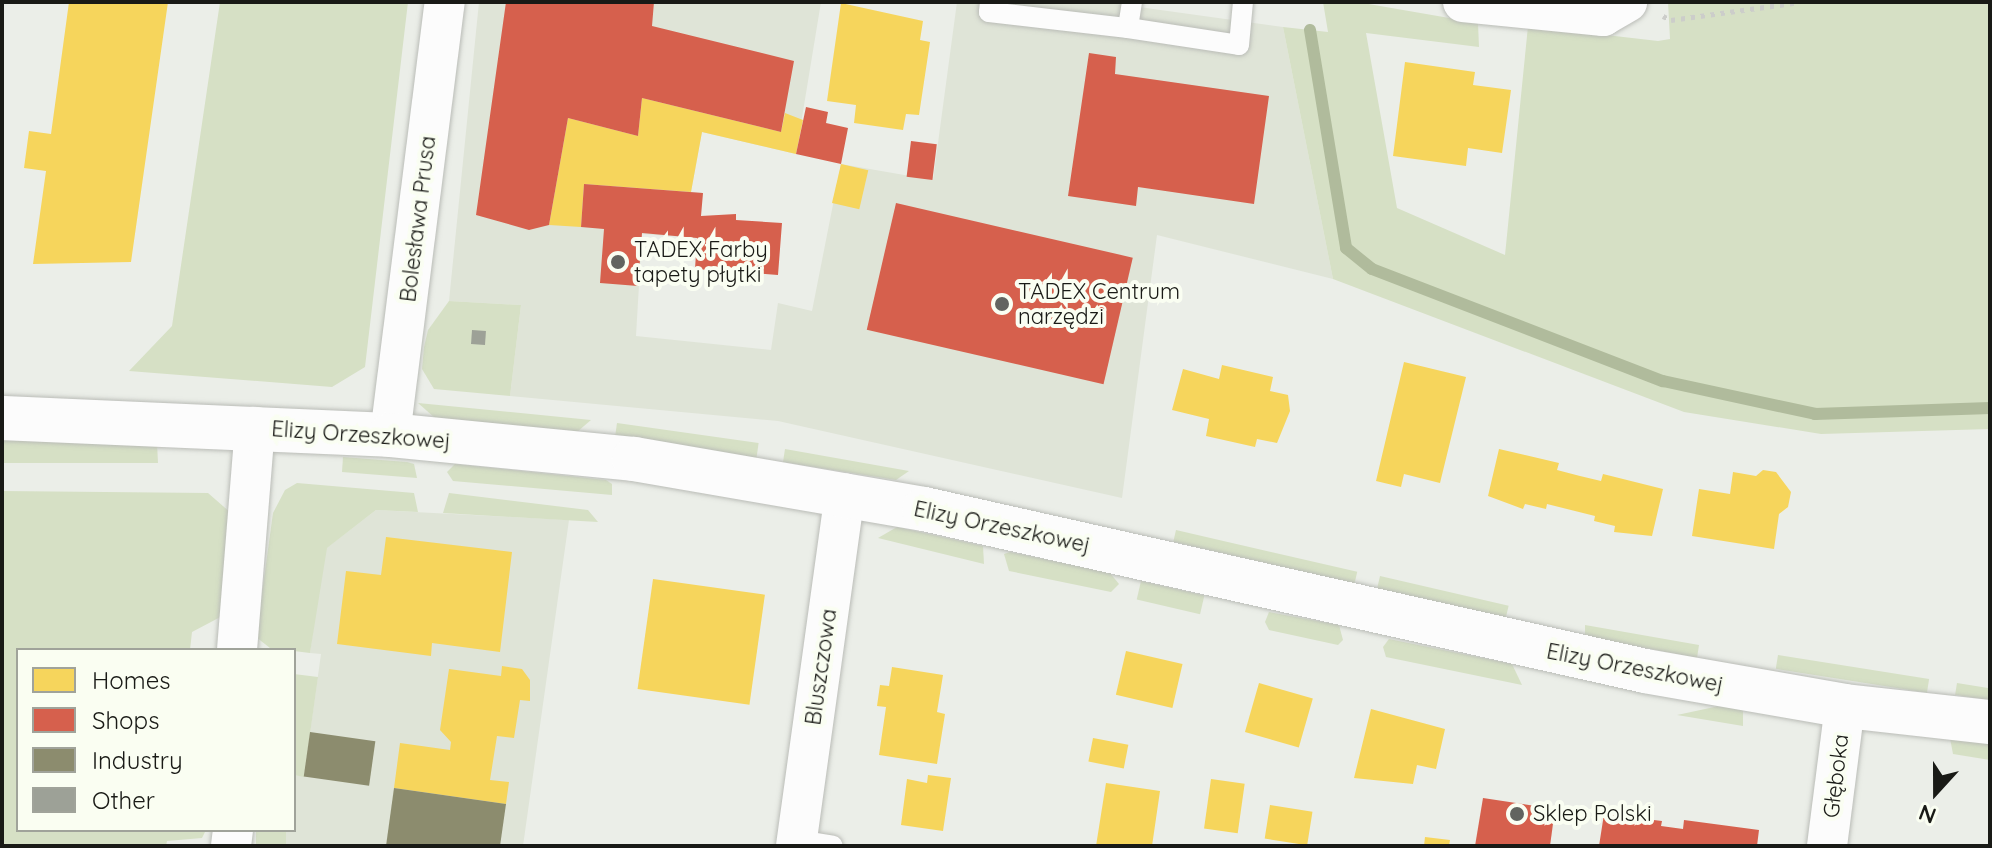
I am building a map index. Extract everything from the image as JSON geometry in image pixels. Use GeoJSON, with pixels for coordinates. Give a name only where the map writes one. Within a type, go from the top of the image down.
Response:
{"type":"FeatureCollection","features":[{"type":"Feature","properties":{"kind":"street","name":"Bolesława Prusa"},"geometry":{"type":"LineString","coordinates":[[390,435],[445,2]]}},
{"type":"Feature","properties":{"kind":"street"},"geometry":{"type":"LineString","coordinates":[[1463,2],[1603,16],[1642,8]]}},
{"type":"Feature","properties":{"kind":"street","name":"Elizy Orzeszkowej"},"geometry":{"type":"LineString","coordinates":[[2,418],[390,435],[634,459],[845,493],[1555,652],[1845,706],[1990,722]]}},
{"type":"Feature","properties":{"kind":"street"},"geometry":{"type":"LineString","coordinates":[[237,648],[255,427]]}},
{"type":"Feature","properties":{"kind":"street","name":"Bluszczowa"},"geometry":{"type":"LineString","coordinates":[[809,844],[845,493]]}},
{"type":"Feature","properties":{"kind":"street","name":"Głęboka"},"geometry":{"type":"LineString","coordinates":[[1827,846],[1845,706]]}},
{"type":"Feature","properties":{"kind":"lane"},"geometry":{"type":"LineString","coordinates":[[990,2],[989,12],[1239,45],[1243,2]]}},
{"type":"Feature","properties":{"kind":"lane"},"geometry":{"type":"LineString","coordinates":[[1128,28],[1132,2]]}},
{"type":"Feature","properties":{"kind":"path"},"geometry":{"type":"LineString","coordinates":[[1642,8],[1671,20],[1800,2]]}},
{"type":"Feature","properties":{"kind":"shaded area"},"geometry":{"type":"Polygon","coordinates":[[[479,2],[821,2],[796,154],[702,132],[691,192],[703,193],[697,238],[642,234],[636,336],[771,350],[778,303],[812,311],[841,164],[933,180],[957,2],[1103,2],[1283,27],[1333,279],[1157,235],[1122,498],[778,421],[510,396],[521,305],[449,301],[479,2]]]}},
{"type":"Feature","properties":{"kind":"shaded area"},"geometry":{"type":"Polygon","coordinates":[[[376,510],[569,520],[523,846],[284,846],[286,832],[296,832],[296,775],[304,776],[321,654],[310,653],[324,550],[376,510]]]}},
{"type":"Feature","properties":{"kind":"green space"},"geometry":{"type":"Polygon","coordinates":[[[220,2],[408,2],[365,367],[332,387],[129,371],[172,326],[220,2]]]}},
{"type":"Feature","properties":{"kind":"green space"},"geometry":{"type":"Polygon","coordinates":[[[1323,2],[1357,2],[1478,23],[1479,47],[1366,33],[1397,208],[1505,255],[1528,26],[1658,41],[1670,39],[1668,2],[1990,2],[1990,429],[1821,434],[1684,412],[1333,279],[1283,27],[1328,32],[1323,2]]]}},
{"type":"Feature","properties":{"kind":"green space"},"geometry":{"type":"Polygon","coordinates":[[[449,301],[521,305],[510,396],[434,389],[422,369],[424,347],[428,330],[449,301]]]}},
{"type":"Feature","properties":{"kind":"green space"},"geometry":{"type":"Polygon","coordinates":[[[418,403],[591,420],[577,432],[435,418],[418,403]]]}},
{"type":"Feature","properties":{"kind":"green space"},"geometry":{"type":"Polygon","coordinates":[[[617,423],[759,443],[756,459],[615,439],[617,423]]]}},
{"type":"Feature","properties":{"kind":"green space"},"geometry":{"type":"Polygon","coordinates":[[[2,438],[157,443],[158,463],[2,463],[2,438]]]}},
{"type":"Feature","properties":{"kind":"green space"},"geometry":{"type":"Polygon","coordinates":[[[785,449],[909,471],[896,480],[783,462],[785,449]]]}},
{"type":"Feature","properties":{"kind":"green space"},"geometry":{"type":"Polygon","coordinates":[[[343,457],[407,462],[414,464],[417,478],[342,472],[343,457]]]}},
{"type":"Feature","properties":{"kind":"green space"},"geometry":{"type":"Polygon","coordinates":[[[455,464],[606,480],[612,484],[612,495],[453,481],[447,472],[455,464]]]}},
{"type":"Feature","properties":{"kind":"green space"},"geometry":{"type":"Polygon","coordinates":[[[297,483],[414,493],[418,512],[376,510],[327,548],[310,653],[296,651],[296,648],[270,648],[256,637],[273,513],[285,490],[297,483]]]}},
{"type":"Feature","properties":{"kind":"green space"},"geometry":{"type":"Polygon","coordinates":[[[2,491],[208,493],[239,520],[228,613],[192,632],[190,648],[16,648],[16,832],[205,832],[202,838],[167,841],[166,846],[2,846],[2,491]]]}},
{"type":"Feature","properties":{"kind":"green space"},"geometry":{"type":"Polygon","coordinates":[[[449,493],[588,510],[598,522],[443,513],[449,493]]]}},
{"type":"Feature","properties":{"kind":"green space"},"geometry":{"type":"Polygon","coordinates":[[[897,527],[983,546],[984,564],[878,538],[897,527]]]}},
{"type":"Feature","properties":{"kind":"green space"},"geometry":{"type":"Polygon","coordinates":[[[1176,530],[1357,572],[1355,584],[1173,542],[1176,530]]]}},
{"type":"Feature","properties":{"kind":"green space"},"geometry":{"type":"Polygon","coordinates":[[[1010,552],[1110,573],[1119,584],[1111,592],[1009,571],[1004,554],[1010,552]]]}},
{"type":"Feature","properties":{"kind":"green space"},"geometry":{"type":"Polygon","coordinates":[[[1380,576],[1509,606],[1506,618],[1377,589],[1380,576]]]}},
{"type":"Feature","properties":{"kind":"green space"},"geometry":{"type":"Polygon","coordinates":[[[1141,581],[1204,596],[1200,614],[1137,600],[1141,581]]]}},
{"type":"Feature","properties":{"kind":"green space"},"geometry":{"type":"Polygon","coordinates":[[[1269,612],[1339,625],[1343,640],[1338,645],[1269,630],[1265,622],[1269,612]]]}},
{"type":"Feature","properties":{"kind":"green space"},"geometry":{"type":"Polygon","coordinates":[[[1585,625],[1699,645],[1697,658],[1585,636],[1585,625]]]}},
{"type":"Feature","properties":{"kind":"green space"},"geometry":{"type":"Polygon","coordinates":[[[1389,639],[1512,664],[1522,685],[1386,657],[1383,647],[1389,639]]]}},
{"type":"Feature","properties":{"kind":"green space"},"geometry":{"type":"Polygon","coordinates":[[[1778,655],[1929,679],[1927,693],[1776,669],[1778,655]]]}},
{"type":"Feature","properties":{"kind":"green space"},"geometry":{"type":"Polygon","coordinates":[[[296,674],[318,677],[304,777],[296,775],[296,674]]]}},
{"type":"Feature","properties":{"kind":"green space"},"geometry":{"type":"Polygon","coordinates":[[[1957,683],[1990,688],[1988,700],[1955,695],[1957,683]]]}},
{"type":"Feature","properties":{"kind":"green space"},"geometry":{"type":"Polygon","coordinates":[[[1719,706],[1743,708],[1743,726],[1677,715],[1719,706]]]}},
{"type":"Feature","properties":{"kind":"green space"},"geometry":{"type":"Polygon","coordinates":[[[1950,738],[1990,744],[1990,760],[1953,754],[1950,738]]]}},
{"type":"Feature","properties":{"kind":"green space"},"geometry":{"type":"Polygon","coordinates":[[[256,832],[286,832],[286,846],[256,846],[256,832]]]}},
{"type":"Feature","properties":{"kind":"building: Homes"},"geometry":{"type":"Polygon","coordinates":[[[69,2],[168,2],[131,262],[33,264],[46,171],[24,168],[29,131],[51,134],[69,2]]]}},
{"type":"Feature","properties":{"kind":"building: Homes"},"geometry":{"type":"Polygon","coordinates":[[[841,3],[923,21],[920,40],[930,42],[919,115],[906,114],[903,130],[854,123],[856,105],[827,101],[841,3]]]}},
{"type":"Feature","properties":{"kind":"building: Homes"},"geometry":{"type":"Polygon","coordinates":[[[1405,62],[1475,72],[1473,85],[1511,90],[1502,153],[1468,148],[1466,166],[1393,156],[1405,62]]]}},
{"type":"Feature","properties":{"kind":"building: Homes"},"geometry":{"type":"Polygon","coordinates":[[[642,98],[781,132],[785,113],[803,120],[796,154],[702,132],[691,192],[584,184],[581,227],[549,225],[568,118],[638,136],[642,98]]]}},
{"type":"Feature","properties":{"kind":"building: Homes"},"geometry":{"type":"Polygon","coordinates":[[[841,164],[868,170],[859,209],[832,203],[841,164]]]}},
{"type":"Feature","properties":{"kind":"building: Homes"},"geometry":{"type":"Polygon","coordinates":[[[1404,362],[1466,377],[1440,483],[1404,474],[1401,487],[1376,481],[1404,362]]]}},
{"type":"Feature","properties":{"kind":"building: Homes"},"geometry":{"type":"Polygon","coordinates":[[[1222,365],[1273,377],[1270,391],[1288,395],[1290,411],[1277,443],[1257,439],[1255,447],[1206,436],[1209,419],[1172,410],[1183,369],[1219,379],[1222,365]]]}},
{"type":"Feature","properties":{"kind":"building: Homes"},"geometry":{"type":"Polygon","coordinates":[[[1499,449],[1559,463],[1557,470],[1580,476],[1601,481],[1603,474],[1663,489],[1652,536],[1614,532],[1615,526],[1594,521],[1595,516],[1547,504],[1546,509],[1525,504],[1523,509],[1488,496],[1499,449]]]}},
{"type":"Feature","properties":{"kind":"building: Homes"},"geometry":{"type":"Polygon","coordinates":[[[1763,470],[1776,472],[1791,492],[1788,507],[1779,514],[1774,549],[1692,536],[1699,489],[1730,494],[1733,472],[1756,476],[1763,470]]]}},
{"type":"Feature","properties":{"kind":"building: Homes"},"geometry":{"type":"Polygon","coordinates":[[[386,537],[512,552],[500,652],[432,643],[431,656],[337,644],[346,571],[381,575],[386,537]]]}},
{"type":"Feature","properties":{"kind":"building: Homes"},"geometry":{"type":"Polygon","coordinates":[[[653,579],[765,595],[749,705],[638,689],[653,579]]]}},
{"type":"Feature","properties":{"kind":"building: Homes"},"geometry":{"type":"Polygon","coordinates":[[[1126,651],[1183,664],[1172,708],[1116,695],[1126,651]]]}},
{"type":"Feature","properties":{"kind":"building: Homes"},"geometry":{"type":"Polygon","coordinates":[[[502,666],[522,669],[530,680],[530,701],[520,700],[514,738],[497,736],[490,780],[509,782],[506,804],[394,788],[400,743],[450,750],[451,742],[440,730],[449,669],[501,676],[502,666]]]}},
{"type":"Feature","properties":{"kind":"building: Homes"},"geometry":{"type":"Polygon","coordinates":[[[892,667],[943,675],[937,712],[945,714],[937,764],[879,755],[886,707],[877,706],[880,685],[889,686],[892,667]]]}},
{"type":"Feature","properties":{"kind":"building: Homes"},"geometry":{"type":"Polygon","coordinates":[[[1259,683],[1313,698],[1299,747],[1245,732],[1259,683]]]}},
{"type":"Feature","properties":{"kind":"building: Homes"},"geometry":{"type":"Polygon","coordinates":[[[1371,709],[1445,729],[1436,769],[1417,765],[1413,784],[1354,778],[1371,709]]]}},
{"type":"Feature","properties":{"kind":"building: Homes"},"geometry":{"type":"Polygon","coordinates":[[[1093,738],[1128,745],[1124,768],[1088,762],[1093,738]]]}},
{"type":"Feature","properties":{"kind":"building: Homes"},"geometry":{"type":"Polygon","coordinates":[[[928,775],[951,778],[943,831],[901,825],[907,779],[927,783],[928,775]]]}},
{"type":"Feature","properties":{"kind":"building: Homes"},"geometry":{"type":"Polygon","coordinates":[[[1211,779],[1245,784],[1238,833],[1204,829],[1211,779]]]}},
{"type":"Feature","properties":{"kind":"building: Homes"},"geometry":{"type":"Polygon","coordinates":[[[1106,783],[1160,791],[1152,846],[1096,846],[1106,783]]]}},
{"type":"Feature","properties":{"kind":"building: Homes"},"geometry":{"type":"Polygon","coordinates":[[[1270,805],[1312,812],[1307,845],[1265,839],[1270,805]]]}},
{"type":"Feature","properties":{"kind":"building: Homes"},"geometry":{"type":"Polygon","coordinates":[[[1425,837],[1450,840],[1449,846],[1424,846],[1425,837]]]}},
{"type":"Feature","properties":{"kind":"building: Shops"},"geometry":{"type":"Polygon","coordinates":[[[506,2],[654,2],[652,26],[794,61],[781,132],[642,98],[638,136],[568,118],[549,225],[529,230],[476,215],[506,2]]]}},
{"type":"Feature","properties":{"kind":"building: Shops"},"geometry":{"type":"Polygon","coordinates":[[[1089,53],[1116,57],[1115,74],[1269,96],[1254,204],[1138,187],[1136,206],[1068,196],[1089,53]]]}},
{"type":"Feature","properties":{"kind":"building: Shops"},"geometry":{"type":"Polygon","coordinates":[[[806,107],[828,112],[826,123],[848,128],[841,164],[796,154],[806,107]]]}},
{"type":"Feature","properties":{"kind":"building: Shops"},"geometry":{"type":"Polygon","coordinates":[[[911,141],[937,144],[932,180],[907,177],[911,141]]]}},
{"type":"Feature","properties":{"kind":"building: Shops"},"geometry":{"type":"Polygon","coordinates":[[[584,184],[703,193],[701,216],[736,214],[736,220],[782,223],[778,275],[695,269],[697,238],[642,233],[638,286],[600,283],[604,229],[581,227],[584,184]]]}},
{"type":"Feature","properties":{"kind":"building: Shops"},"geometry":{"type":"Polygon","coordinates":[[[896,203],[1133,258],[1104,384],[867,330],[896,203]]]}},
{"type":"Feature","properties":{"kind":"building: Shops"},"geometry":{"type":"Polygon","coordinates":[[[1483,798],[1555,809],[1550,846],[1475,846],[1483,798]]]}},
{"type":"Feature","properties":{"kind":"building: Shops"},"geometry":{"type":"Polygon","coordinates":[[[1604,814],[1662,821],[1661,826],[1683,829],[1684,820],[1759,830],[1757,846],[1599,846],[1604,814]]]}},
{"type":"Feature","properties":{"kind":"building: Industry"},"geometry":{"type":"Polygon","coordinates":[[[310,732],[375,741],[369,786],[304,777],[310,732]]]}},
{"type":"Feature","properties":{"kind":"building: Industry"},"geometry":{"type":"Polygon","coordinates":[[[394,788],[506,804],[500,846],[386,846],[394,788]]]}},
{"type":"Feature","properties":{"kind":"building: Other"},"geometry":{"type":"Polygon","coordinates":[[[472,330],[486,331],[485,345],[471,344],[472,330]]]}},
{"type":"Feature","properties":{"kind":"waterway"},"geometry":{"type":"LineString","coordinates":[[1310,30],[1346,248],[1372,269],[1663,381],[1815,414],[1990,408]]}},
{"type":"Feature","properties":{"kind":"place","name":"TADEX Farby tapety płytki"},"geometry":{"type":"Point","coordinates":[618,262]}},
{"type":"Feature","properties":{"kind":"place","name":"TADEX Centrum narzędzi"},"geometry":{"type":"Point","coordinates":[1002,304]}},
{"type":"Feature","properties":{"kind":"place","name":"Sklep Polski"},"geometry":{"type":"Point","coordinates":[1517,814]}}]}
